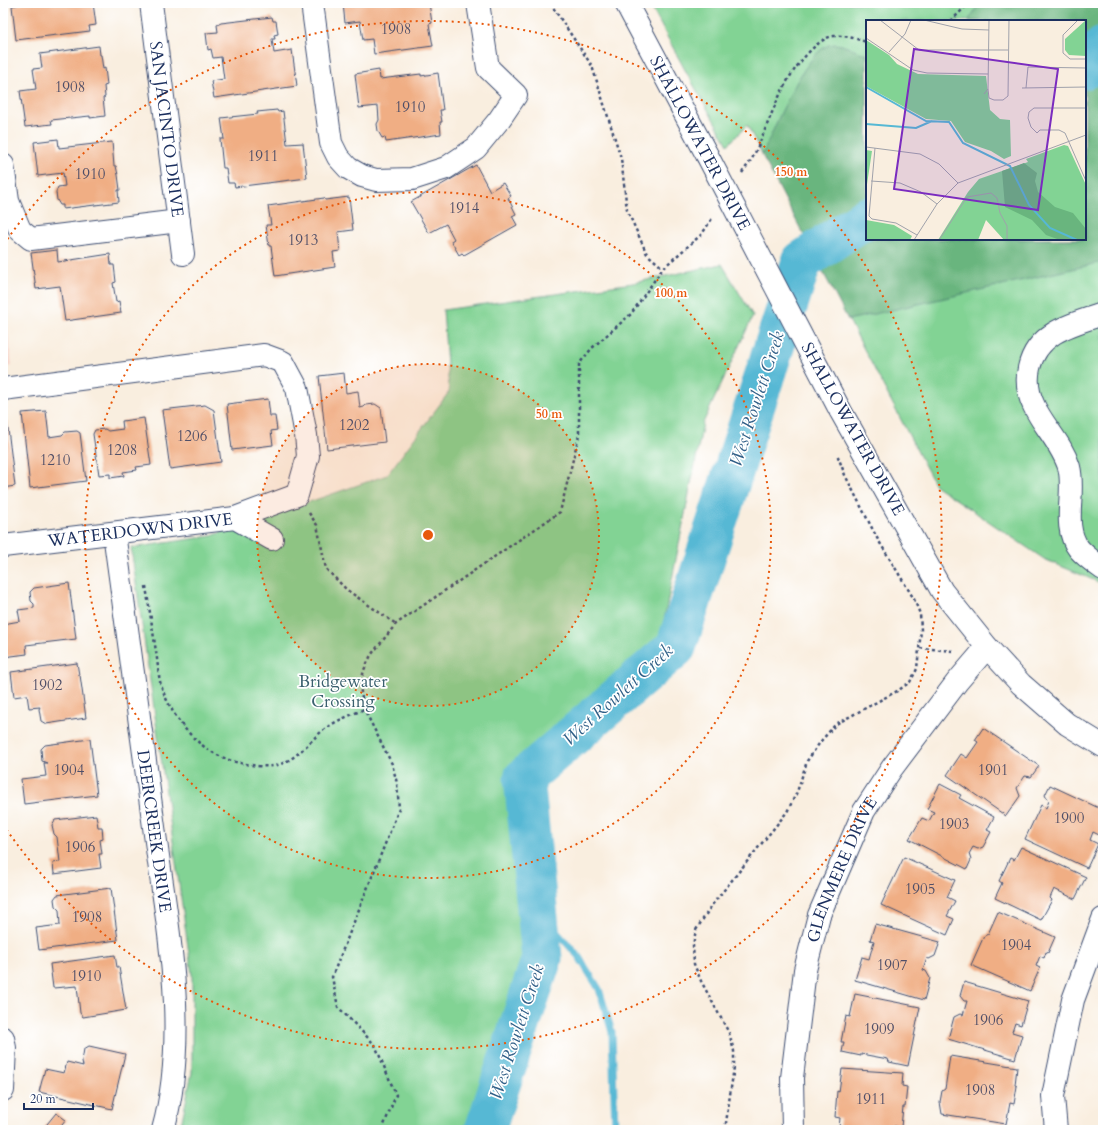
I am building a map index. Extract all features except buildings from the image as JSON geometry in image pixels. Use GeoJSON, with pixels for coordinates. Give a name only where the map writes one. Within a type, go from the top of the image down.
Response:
{"type":"FeatureCollection","features":[{"type":"Feature","properties":{"kind":"street","name":"SAN JACINTO DRIVE"},"geometry":{"type":"LineString","coordinates":[[151,3],[183,254]]}},
{"type":"Feature","properties":{"kind":"street"},"geometry":{"type":"LineString","coordinates":[[312,3],[331,143],[338,157],[348,168],[362,176],[376,180],[412,178],[446,168],[476,148],[499,120],[516,95],[488,68],[478,3]]}},
{"type":"Feature","properties":{"kind":"street","name":"SHALLOWATER DRIVE"},"geometry":{"type":"LineString","coordinates":[[626,3],[707,154],[840,410],[942,591],[982,653],[1021,684],[1067,724],[1103,746]]}},
{"type":"Feature","properties":{"kind":"street"},"geometry":{"type":"LineString","coordinates":[[3,165],[8,201],[20,230],[31,239],[179,221]]}},
{"type":"Feature","properties":{"kind":"street"},"geometry":{"type":"LineString","coordinates":[[1103,314],[1054,333],[1039,346],[1033,354],[1030,363],[1027,385],[1034,407],[1062,450],[1068,465],[1071,477],[1071,528],[1074,540],[1080,550],[1103,568]]}},
{"type":"Feature","properties":{"kind":"street"},"geometry":{"type":"LineString","coordinates":[[3,389],[264,355],[283,362],[297,388],[306,435],[308,456],[297,495],[235,518]]}},
{"type":"Feature","properties":{"kind":"street","name":"WATERDOWN DRIVE"},"geometry":{"type":"LineString","coordinates":[[3,546],[235,518],[272,539]]}},
{"type":"Feature","properties":{"kind":"street","name":"DEERCREEK DRIVE"},"geometry":{"type":"LineString","coordinates":[[114,533],[166,913],[176,1004],[174,1067],[168,1112],[163,1130]]}},
{"type":"Feature","properties":{"kind":"street","name":"GLENMERE DRIVE"},"geometry":{"type":"LineString","coordinates":[[794,1130],[792,1078],[805,970],[819,915],[864,811],[892,768],[957,682],[982,653]]}},
{"type":"Feature","properties":{"kind":"street"},"geometry":{"type":"LineString","coordinates":[[1056,1130],[1053,1096],[1073,1000],[1103,919]]}},
{"type":"Feature","properties":{"kind":"street"},"geometry":{"type":"LineString","coordinates":[[3,1038],[3,1090]]}},
{"type":"Feature","properties":{"kind":"path"},"geometry":{"type":"LineString","coordinates":[[550,3],[592,66],[621,158],[627,210],[647,254],[663,268]]}},
{"type":"Feature","properties":{"kind":"path"},"geometry":{"type":"LineString","coordinates":[[952,20],[969,3]]}},
{"type":"Feature","properties":{"kind":"path"},"geometry":{"type":"LineString","coordinates":[[741,175],[754,156],[775,103],[803,57],[818,43],[833,36],[850,36],[866,42]]}},
{"type":"Feature","properties":{"kind":"path"},"geometry":{"type":"LineString","coordinates":[[382,1130],[396,1095],[375,1044],[338,1007],[332,977],[399,809],[397,784],[392,764],[364,709],[360,687],[364,670],[371,655],[396,624],[560,512],[580,435],[579,364],[592,348],[631,314],[663,268],[702,234],[715,215]]}},
{"type":"Feature","properties":{"kind":"path"},"geometry":{"type":"LineString","coordinates":[[725,1130],[734,1067],[734,1051],[729,1033],[701,981],[694,964],[693,945],[696,930],[712,905],[787,812],[797,792],[807,761],[821,741],[836,724],[899,690],[910,682],[917,669],[921,630],[920,614],[914,599],[878,538],[845,475],[836,453]]}},
{"type":"Feature","properties":{"kind":"path"},"geometry":{"type":"LineString","coordinates":[[297,495],[317,525],[326,569],[347,590],[396,624]]}},
{"type":"Feature","properties":{"kind":"path"},"geometry":{"type":"LineString","coordinates":[[146,584],[161,684],[170,705],[182,725],[194,739],[211,751],[229,760],[247,764],[268,766],[281,764],[295,756],[327,728],[364,709]]}},
{"type":"Feature","properties":{"kind":"path"},"geometry":{"type":"LineString","coordinates":[[920,648],[982,653]]}},
{"type":"Feature","properties":{"kind":"shaded area"},"geometry":{"type":"Polygon","coordinates":[[[3,294],[12,366],[3,367],[3,294]]]}},
{"type":"Feature","properties":{"kind":"green space"},"geometry":{"type":"Polygon","coordinates":[[[649,3],[1103,3],[1103,584],[1044,559],[935,485],[747,125],[728,145],[649,3]]]}},
{"type":"Feature","properties":{"kind":"green space"},"geometry":{"type":"Polygon","coordinates":[[[980,3],[1103,3],[1103,262],[848,320],[762,155],[790,94],[809,62],[819,51],[829,45],[839,44],[866,54],[866,240],[1086,240],[1086,20],[969,20],[980,3]]]}},
{"type":"Feature","properties":{"kind":"green space","name":"Bridgewater Crossing"},"geometry":{"type":"Polygon","coordinates":[[[722,264],[753,316],[703,423],[661,635],[515,768],[532,961],[467,1130],[180,1130],[192,1072],[192,975],[131,548],[211,536],[387,475],[449,392],[443,310],[633,283],[722,264]]]}},
{"type":"Feature","properties":{"kind":"waterway","name":"West Rowlett Creek"},"geometry":{"type":"LineString","coordinates":[[1086,68],[1103,47]]}},
{"type":"Feature","properties":{"kind":"waterway","name":"West Rowlett Creek"},"geometry":{"type":"LineString","coordinates":[[485,1130],[542,958],[524,778],[676,647],[802,261],[866,218]]}},
{"type":"Feature","properties":{"kind":"waterway"},"geometry":{"type":"LineString","coordinates":[[537,910],[579,957],[599,989],[612,1032],[615,1130]]}}]}
